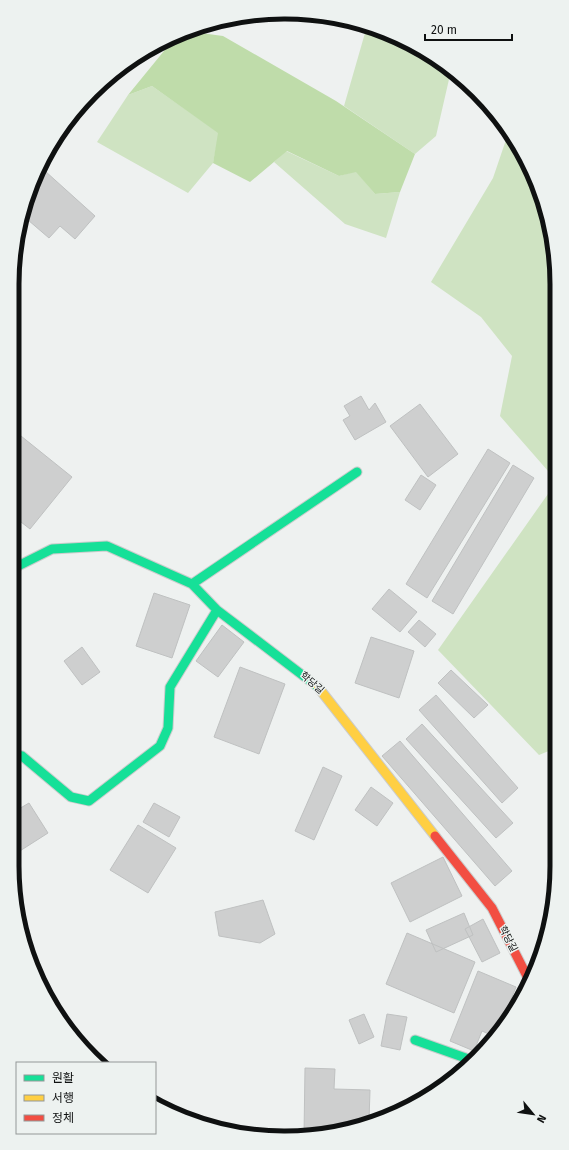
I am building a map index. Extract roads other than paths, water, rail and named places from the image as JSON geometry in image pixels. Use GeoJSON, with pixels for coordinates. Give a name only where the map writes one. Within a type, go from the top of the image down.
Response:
{"type":"FeatureCollection","features":[{"type":"Feature","properties":{"kind":"street"},"geometry":{"type":"LineString","coordinates":[[192,584],[357,472]]}},
{"type":"Feature","properties":{"kind":"street","name":"학당길"},"geometry":{"type":"LineString","coordinates":[[19,566],[52,549],[107,546],[192,584],[217,610],[319,687],[492,908],[526,975]]}},
{"type":"Feature","properties":{"kind":"street"},"geometry":{"type":"LineString","coordinates":[[19,755],[22,756],[71,797],[89,801],[160,746],[168,728],[170,687],[217,610]]}},
{"type":"Feature","properties":{"kind":"street"},"geometry":{"type":"LineString","coordinates":[[415,1040],[467,1058]]}}]}
